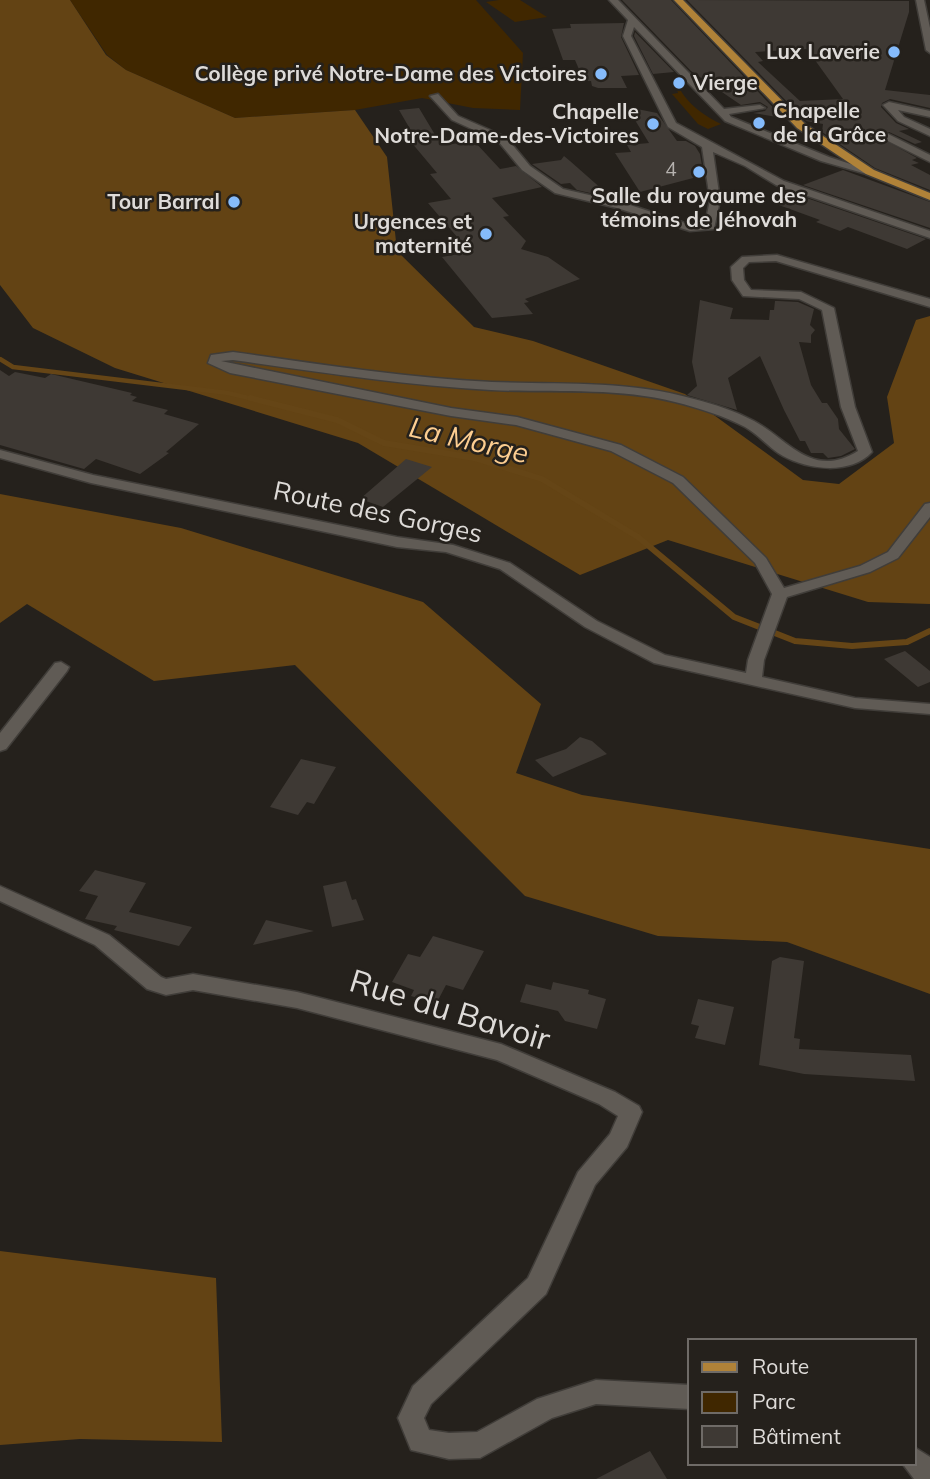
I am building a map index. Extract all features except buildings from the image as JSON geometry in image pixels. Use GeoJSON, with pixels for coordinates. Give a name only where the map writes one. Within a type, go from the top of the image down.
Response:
{"type":"FeatureCollection","features":[{"type":"Feature","properties":{"kind":"main road"},"geometry":{"type":"LineString","coordinates":[[677,0],[801,126],[870,172],[930,197]]}},
{"type":"Feature","properties":{"kind":"street"},"geometry":{"type":"LineString","coordinates":[[613,0],[720,112],[738,125],[841,165],[870,172]]}},
{"type":"Feature","properties":{"kind":"street"},"geometry":{"type":"LineString","coordinates":[[924,4],[929,43]]}},
{"type":"Feature","properties":{"kind":"street"},"geometry":{"type":"LineString","coordinates":[[632,20],[627,36],[672,125],[780,183],[930,235]]}},
{"type":"Feature","properties":{"kind":"street"},"geometry":{"type":"LineString","coordinates":[[888,105],[893,91]]}},
{"type":"Feature","properties":{"kind":"street"},"geometry":{"type":"LineString","coordinates":[[435,96],[455,118],[502,139],[526,168],[559,191],[620,205],[690,228],[710,226],[715,200],[707,146]]}},
{"type":"Feature","properties":{"kind":"street"},"geometry":{"type":"LineString","coordinates":[[888,105],[930,114]]}},
{"type":"Feature","properties":{"kind":"street"},"geometry":{"type":"LineString","coordinates":[[888,105],[901,119],[930,133]]}},
{"type":"Feature","properties":{"kind":"street"},"geometry":{"type":"LineString","coordinates":[[720,112],[760,108]]}},
{"type":"Feature","properties":{"kind":"street"},"geometry":{"type":"LineString","coordinates":[[918,128],[888,137],[930,159]]}},
{"type":"Feature","properties":{"kind":"street"},"geometry":{"type":"LineString","coordinates":[[753,679],[756,660],[777,599],[761,561],[678,480],[616,448],[517,421],[451,412],[230,369],[214,363],[216,358],[233,356],[433,382],[494,386],[597,387],[653,393],[700,405],[748,424],[782,450],[802,459],[839,464],[855,461],[865,452],[848,407],[828,308],[814,299],[801,296],[747,293],[738,280],[737,267],[747,259],[777,258],[930,303]]}},
{"type":"Feature","properties":{"kind":"street","name":"Route des Gorges"},"geometry":{"type":"LineString","coordinates":[[0,454],[91,479],[397,542],[448,548],[505,566],[591,624],[660,659],[855,703],[930,709]]}},
{"type":"Feature","properties":{"kind":"street"},"geometry":{"type":"LineString","coordinates":[[777,599],[865,569],[893,555],[930,507]]}},
{"type":"Feature","properties":{"kind":"street"},"geometry":{"type":"LineString","coordinates":[[0,745],[61,667]]}},
{"type":"Feature","properties":{"kind":"street","name":"Rue du Bavoir"},"geometry":{"type":"LineString","coordinates":[[0,894],[102,940],[154,983],[166,987],[193,982],[297,1000],[501,1053],[607,1098],[631,1112],[619,1140],[586,1179],[537,1286],[422,1395],[411,1419],[420,1441],[449,1446],[480,1445],[546,1408],[596,1392],[688,1397]]}},
{"type":"Feature","properties":{"kind":"street"},"geometry":{"type":"LineString","coordinates":[[916,1462],[930,1476]]}},
{"type":"Feature","properties":{"kind":"green space"},"geometry":{"type":"Polygon","coordinates":[[[70,0],[476,0],[523,53],[520,110],[473,108],[422,98],[355,110],[235,118],[126,70],[107,55],[70,0]]]}},
{"type":"Feature","properties":{"kind":"green space"},"geometry":{"type":"Polygon","coordinates":[[[520,0],[547,17],[515,22],[486,2],[520,0]]]}},
{"type":"Feature","properties":{"kind":"green space"},"geometry":{"type":"Polygon","coordinates":[[[676,87],[679,87],[686,99],[697,109],[721,124],[708,129],[698,124],[672,94],[678,93],[676,87]]]}},
{"type":"Feature","properties":{"kind":"shaded area"},"geometry":{"type":"Polygon","coordinates":[[[0,0],[70,0],[106,55],[126,70],[235,118],[355,110],[387,157],[397,251],[474,327],[533,341],[685,394],[803,480],[839,484],[894,443],[887,397],[916,320],[930,316],[930,604],[868,602],[668,540],[580,575],[358,443],[115,368],[33,328],[0,285],[0,0]]]}},
{"type":"Feature","properties":{"kind":"shaded area"},"geometry":{"type":"Polygon","coordinates":[[[0,494],[181,528],[423,602],[541,704],[516,773],[582,795],[930,849],[930,994],[787,942],[658,936],[525,896],[295,665],[154,681],[27,604],[0,623],[0,494]]]}},
{"type":"Feature","properties":{"kind":"shaded area"},"geometry":{"type":"Polygon","coordinates":[[[0,1251],[216,1278],[222,1442],[80,1439],[0,1445],[0,1251]]]}},
{"type":"Feature","properties":{"kind":"waterway","name":"La Morge"},"geometry":{"type":"LineString","coordinates":[[0,359],[13,367],[228,393],[257,400]]}},
{"type":"Feature","properties":{"kind":"waterway","name":"La Morge"},"geometry":{"type":"LineString","coordinates":[[250,398],[337,420],[384,443],[474,458],[542,479],[638,537],[734,617],[795,641],[852,646],[907,642],[930,631]]}},
{"type":"Feature","properties":{"kind":"place","name":"Lux Laverie"},"geometry":{"type":"Point","coordinates":[894,52]}},
{"type":"Feature","properties":{"kind":"place","name":"Collège privé Notre-Dame des Victoires"},"geometry":{"type":"Point","coordinates":[601,74]}},
{"type":"Feature","properties":{"kind":"place","name":"Vierge"},"geometry":{"type":"Point","coordinates":[679,83]}},
{"type":"Feature","properties":{"kind":"place","name":"Chapelle de la Grâce"},"geometry":{"type":"Point","coordinates":[759,123]}},
{"type":"Feature","properties":{"kind":"place","name":"Chapelle Notre-Dame-des-Victoires"},"geometry":{"type":"Point","coordinates":[653,124]}},
{"type":"Feature","properties":{"kind":"place","name":"Salle du royaume des témoins de Jéhovah"},"geometry":{"type":"Point","coordinates":[699,172]}},
{"type":"Feature","properties":{"kind":"place","name":"Tour Barral"},"geometry":{"type":"Point","coordinates":[234,202]}},
{"type":"Feature","properties":{"kind":"place","name":"Urgences et maternité"},"geometry":{"type":"Point","coordinates":[486,234]}}]}
